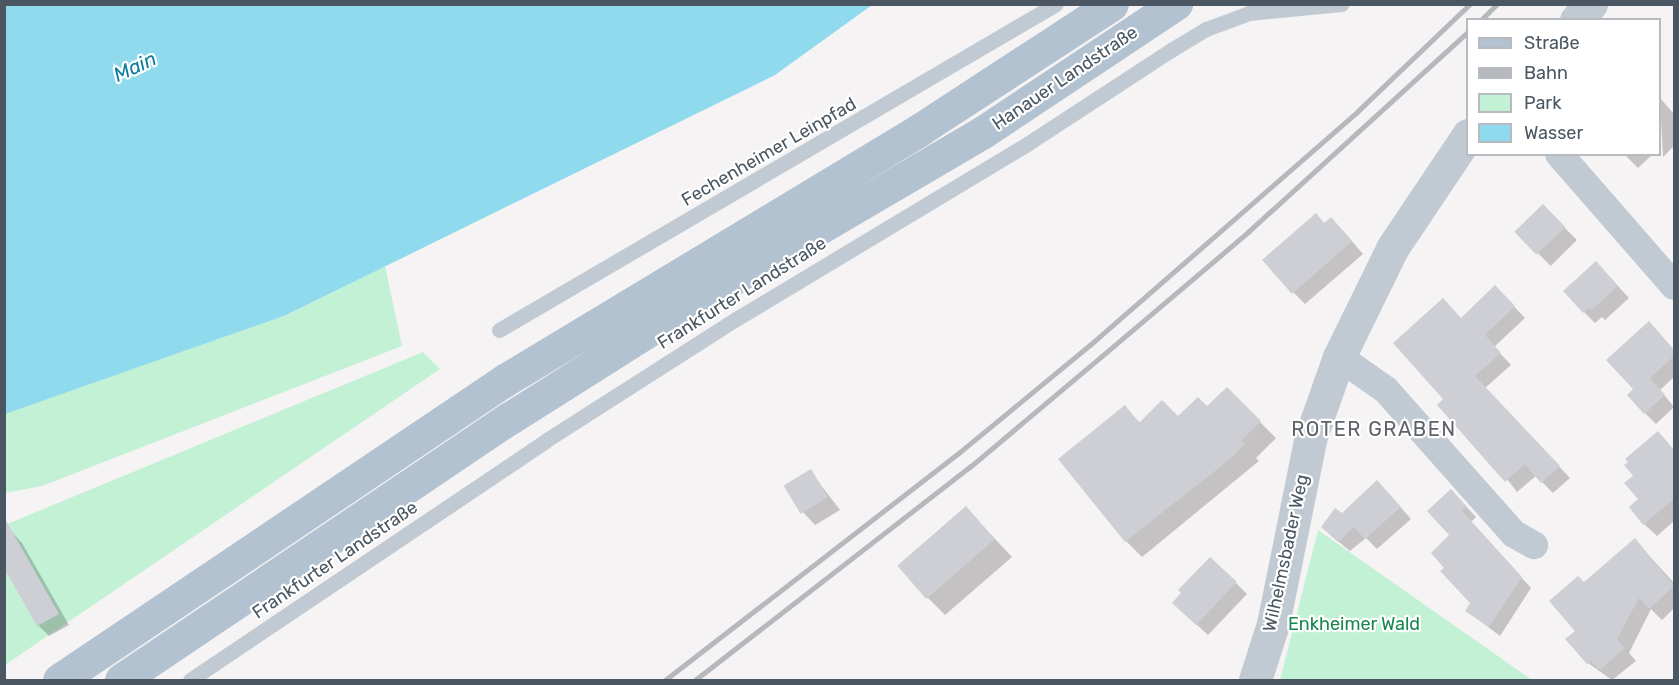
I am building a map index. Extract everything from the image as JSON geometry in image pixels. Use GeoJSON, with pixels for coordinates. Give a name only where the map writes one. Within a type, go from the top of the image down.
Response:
{"type":"FeatureCollection","features":[{"type":"Feature","properties":{"kind":"main road"},"geometry":{"type":"LineString","coordinates":[[59,681],[505,380],[919,130],[1112,4]]}},
{"type":"Feature","properties":{"kind":"main road","name":"Hanauer Landstraße"},"geometry":{"type":"LineString","coordinates":[[122,681],[510,418],[642,333],[983,132],[1176,4]]}},
{"type":"Feature","properties":{"kind":"street"},"geometry":{"type":"LineString","coordinates":[[1578,18],[1591,4]]}},
{"type":"Feature","properties":{"kind":"street","name":"Wilhelmsbader Weg"},"geometry":{"type":"LineString","coordinates":[[1255,681],[1273,624],[1311,436],[1339,357],[1393,247],[1466,137]]}},
{"type":"Feature","properties":{"kind":"street"},"geometry":{"type":"LineString","coordinates":[[1561,156],[1674,286]]}},
{"type":"Feature","properties":{"kind":"street"},"geometry":{"type":"LineString","coordinates":[[1339,357],[1386,390],[1514,534],[1534,545]]}},
{"type":"Feature","properties":{"kind":"lane","name":"Fechenheimer Leinpfad"},"geometry":{"type":"LineString","coordinates":[[499,330],[1056,4]]}},
{"type":"Feature","properties":{"kind":"lane","name":"Frankfurter Landstraße"},"geometry":{"type":"LineString","coordinates":[[190,681],[545,441],[736,319],[1027,144],[1206,29],[1249,13],[1342,4]]}},
{"type":"Feature","properties":{"kind":"green space"},"geometry":{"type":"Polygon","coordinates":[[[385,266],[402,346],[42,486],[5,493],[4,414],[284,316],[385,266]]]}},
{"type":"Feature","properties":{"kind":"green space"},"geometry":{"type":"Polygon","coordinates":[[[423,352],[440,369],[5,665],[5,525],[423,352]]]}},
{"type":"Feature","properties":{"kind":"green space","name":"Enkheimer Wald"},"geometry":{"type":"Polygon","coordinates":[[[1318,530],[1532,680],[1280,680],[1318,530]]]}},
{"type":"Feature","properties":{"kind":"water","name":"Main"},"geometry":{"type":"Polygon","coordinates":[[[4,5],[872,5],[775,75],[284,316],[5,414],[4,5]]]}},
{"type":"Feature","properties":{"kind":"building"},"geometry":{"type":"Polygon","coordinates":[[[1543,204],[1565,227],[1536,255],[1514,232],[1543,204]]]}},
{"type":"Feature","properties":{"kind":"building"},"geometry":{"type":"Polygon","coordinates":[[[1316,213],[1324,223],[1331,217],[1352,241],[1292,294],[1262,260],[1316,213]]]}},
{"type":"Feature","properties":{"kind":"building"},"geometry":{"type":"Polygon","coordinates":[[[1596,261],[1618,286],[1592,310],[1589,307],[1583,313],[1563,291],[1596,261]]]}},
{"type":"Feature","properties":{"kind":"building"},"geometry":{"type":"Polygon","coordinates":[[[1495,285],[1515,306],[1485,335],[1501,353],[1475,376],[1560,466],[1541,483],[1525,464],[1505,482],[1437,405],[1443,399],[1393,343],[1443,298],[1461,318],[1495,285]]]}},
{"type":"Feature","properties":{"kind":"building"},"geometry":{"type":"Polygon","coordinates":[[[1649,321],[1674,350],[1674,356],[1650,378],[1665,395],[1644,414],[1627,395],[1633,389],[1606,360],[1649,321]]]}},
{"type":"Feature","properties":{"kind":"building"},"geometry":{"type":"Polygon","coordinates":[[[1227,387],[1261,421],[1241,441],[1245,444],[1230,459],[1125,542],[1058,459],[1125,405],[1139,423],[1162,400],[1178,416],[1198,397],[1207,406],[1227,387]]]}},
{"type":"Feature","properties":{"kind":"building"},"geometry":{"type":"Polygon","coordinates":[[[1658,431],[1674,450],[1674,499],[1643,525],[1629,507],[1638,499],[1624,483],[1633,476],[1624,465],[1628,462],[1625,459],[1658,431]]]}},
{"type":"Feature","properties":{"kind":"building"},"geometry":{"type":"Polygon","coordinates":[[[811,469],[828,497],[801,514],[784,485],[811,469]]]}},
{"type":"Feature","properties":{"kind":"building"},"geometry":{"type":"Polygon","coordinates":[[[1377,480],[1401,507],[1365,539],[1354,527],[1338,542],[1321,527],[1335,508],[1342,513],[1377,480]]]}},
{"type":"Feature","properties":{"kind":"building"},"geometry":{"type":"Polygon","coordinates":[[[1451,489],[1467,507],[1462,511],[1522,577],[1489,627],[1465,611],[1470,603],[1440,571],[1444,568],[1431,553],[1449,535],[1427,511],[1451,489]]]}},
{"type":"Feature","properties":{"kind":"building"},"geometry":{"type":"Polygon","coordinates":[[[966,506],[995,539],[926,599],[897,566],[966,506]]]}},
{"type":"Feature","properties":{"kind":"building"},"geometry":{"type":"Polygon","coordinates":[[[4,517],[59,614],[37,626],[4,568],[4,517]]]}},
{"type":"Feature","properties":{"kind":"building"},"geometry":{"type":"Polygon","coordinates":[[[1635,538],[1674,586],[1649,609],[1639,598],[1617,639],[1625,648],[1600,670],[1591,661],[1587,664],[1565,639],[1575,631],[1549,601],[1578,576],[1584,582],[1635,538]]]}},
{"type":"Feature","properties":{"kind":"building"},"geometry":{"type":"Polygon","coordinates":[[[1210,557],[1237,582],[1196,625],[1172,603],[1181,593],[1178,590],[1210,557]]]}},
{"type":"Feature","properties":{"kind":"railway"},"geometry":{"type":"LineString","coordinates":[[665,680],[960,452],[1090,345],[1358,111],[1470,4]]}},
{"type":"Feature","properties":{"kind":"railway"},"geometry":{"type":"LineString","coordinates":[[1483,18],[1497,4]]}},
{"type":"Feature","properties":{"kind":"railway"},"geometry":{"type":"LineString","coordinates":[[695,680],[970,467],[1248,232],[1466,34]]}},
{"type":"Feature","properties":{"kind":"district","name":"ROTER GRABEN"},"geometry":{"type":"Point","coordinates":[1374,429]}}]}
